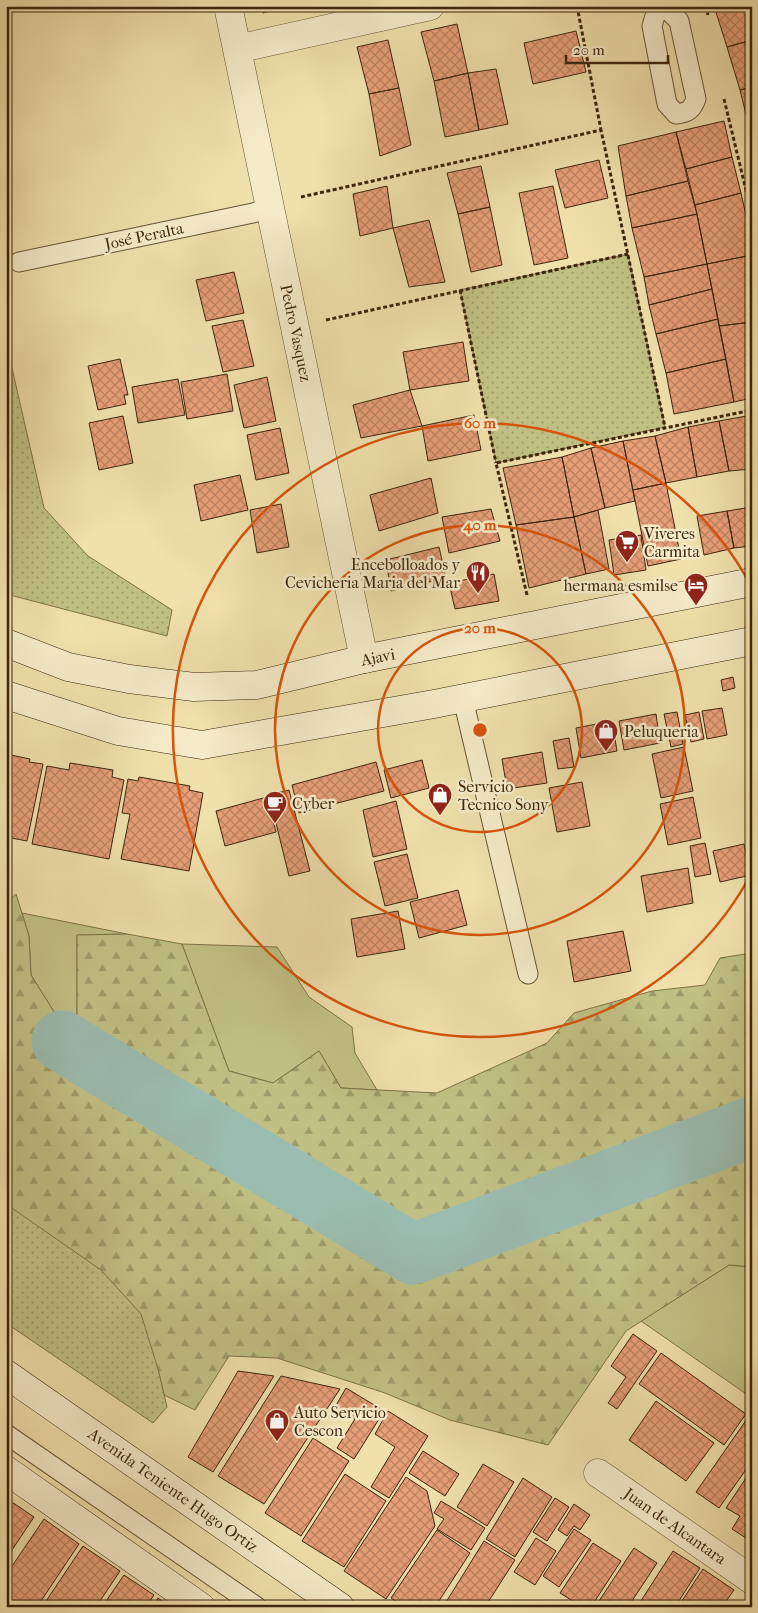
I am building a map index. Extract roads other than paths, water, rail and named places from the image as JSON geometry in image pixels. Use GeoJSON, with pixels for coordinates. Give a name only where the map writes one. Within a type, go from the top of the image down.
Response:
{"type":"FeatureCollection","features":[{"type":"Feature","properties":{"kind":"street","name":"Pedro Vasquez"},"geometry":{"type":"LineString","coordinates":[[228,6],[364,659]]}},
{"type":"Feature","properties":{"kind":"street"},"geometry":{"type":"LineString","coordinates":[[237,49],[430,6]]}},
{"type":"Feature","properties":{"kind":"street","name":"Ajavi"},"geometry":{"type":"LineString","coordinates":[[9,642],[68,667],[129,679],[194,687],[257,685],[364,659],[752,582]]}},
{"type":"Feature","properties":{"kind":"street"},"geometry":{"type":"LineString","coordinates":[[8,696],[118,731],[202,745],[463,699],[752,641]]}},
{"type":"Feature","properties":{"kind":"street","name":"Avenida Teniente Hugo Ortiz"},"geometry":{"type":"LineString","coordinates":[[6,1374],[340,1607]]}},
{"type":"Feature","properties":{"kind":"street"},"geometry":{"type":"LineString","coordinates":[[6,1470],[201,1607]]}},
{"type":"Feature","properties":{"kind":"street","name":"Juan de Alcantara"},"geometry":{"type":"LineString","coordinates":[[598,1473],[752,1580]]}},
{"type":"Feature","properties":{"kind":"lane"},"geometry":{"type":"LineString","coordinates":[[658,6],[652,26],[666,104],[676,114],[685,113],[692,108],[696,99],[679,21],[664,6]]}},
{"type":"Feature","properties":{"kind":"lane","name":"José Peralta"},"geometry":{"type":"LineString","coordinates":[[19,262],[270,208]]}},
{"type":"Feature","properties":{"kind":"lane"},"geometry":{"type":"LineString","coordinates":[[463,699],[528,974]]}},
{"type":"Feature","properties":{"kind":"lane"},"geometry":{"type":"LineString","coordinates":[[6,1434],[257,1607]]}},
{"type":"Feature","properties":{"kind":"waterway"},"geometry":{"type":"LineString","coordinates":[[62,1041],[413,1254],[752,1127]]}},
{"type":"Feature","properties":{"kind":"place","name":"Viveres Carmita"},"geometry":{"type":"Point","coordinates":[627,563]}},
{"type":"Feature","properties":{"kind":"place","name":"Encebolloados y Cevicheria Maria del Mar"},"geometry":{"type":"Point","coordinates":[478,594]}},
{"type":"Feature","properties":{"kind":"place","name":"hermana esmilse"},"geometry":{"type":"Point","coordinates":[696,606]}},
{"type":"Feature","properties":{"kind":"place","name":"Peluqueria"},"geometry":{"type":"Point","coordinates":[606,752]}},
{"type":"Feature","properties":{"kind":"place","name":"Servicio Tecnico Sony"},"geometry":{"type":"Point","coordinates":[440,816]}},
{"type":"Feature","properties":{"kind":"place","name":"Cyber"},"geometry":{"type":"Point","coordinates":[275,824]}},
{"type":"Feature","properties":{"kind":"place","name":"Auto Servicio Cescon"},"geometry":{"type":"Point","coordinates":[277,1442]}}]}
